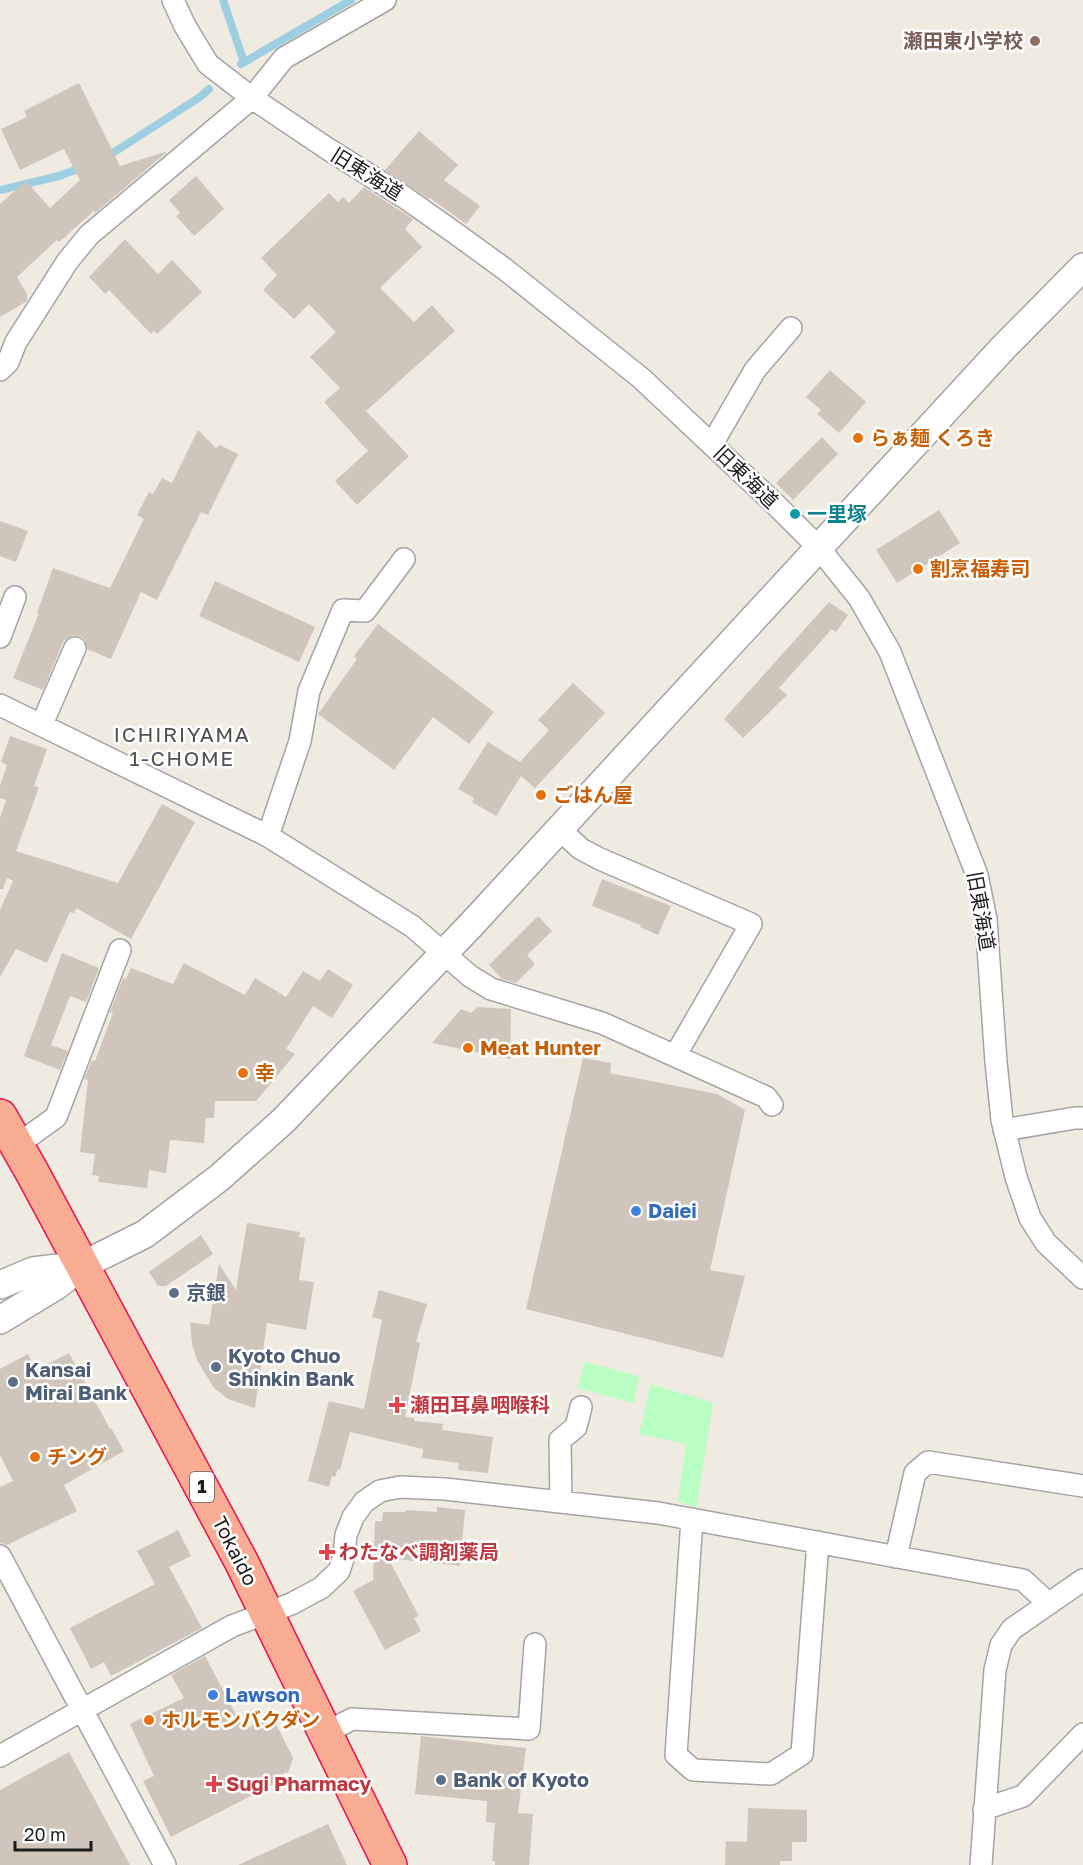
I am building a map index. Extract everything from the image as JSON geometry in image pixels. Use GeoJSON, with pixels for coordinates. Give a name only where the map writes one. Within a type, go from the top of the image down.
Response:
{"type":"FeatureCollection","features":[{"type":"Feature","properties":{"kind":"highway","name":"Tokaido"},"geometry":{"type":"LineString","coordinates":[[0,1116],[83,1265],[230,1540],[390,1865]]}},
{"type":"Feature","properties":{"kind":"street","name":"旧東海道"},"geometry":{"type":"LineString","coordinates":[[172,0],[208,64],[252,98],[404,197],[506,270],[641,378],[819,548],[859,598],[890,652],[977,875],[986,919],[996,1062],[1004,1130],[1016,1177],[1030,1218],[1046,1244],[1083,1278]]}},
{"type":"Feature","properties":{"kind":"street"},"geometry":{"type":"LineString","coordinates":[[0,370],[8,362],[16,342],[66,262],[89,235],[252,98],[284,58],[385,0]]}},
{"type":"Feature","properties":{"kind":"street"},"geometry":{"type":"LineString","coordinates":[[0,1320],[41,1296],[83,1265],[145,1234],[245,1156],[283,1121],[444,954],[1003,348],[1083,267]]}},
{"type":"Feature","properties":{"kind":"street"},"geometry":{"type":"LineString","coordinates":[[712,444],[755,370],[791,328]]}},
{"type":"Feature","properties":{"kind":"street"},"geometry":{"type":"LineString","coordinates":[[268,836],[300,741],[309,691],[343,610],[365,611],[404,559]]}},
{"type":"Feature","properties":{"kind":"street"},"geometry":{"type":"LineString","coordinates":[[0,637],[15,597]]}},
{"type":"Feature","properties":{"kind":"street"},"geometry":{"type":"LineString","coordinates":[[42,724],[75,648]]}},
{"type":"Feature","properties":{"kind":"street"},"geometry":{"type":"LineString","coordinates":[[2,712],[42,724],[268,836],[412,926],[470,976],[491,989],[602,1023],[766,1097],[772,1105]]}},
{"type":"Feature","properties":{"kind":"street"},"geometry":{"type":"LineString","coordinates":[[559,830],[581,849],[600,859],[751,924],[675,1056]]}},
{"type":"Feature","properties":{"kind":"street"},"geometry":{"type":"LineString","coordinates":[[17,1145],[56,1117],[120,950]]}},
{"type":"Feature","properties":{"kind":"street"},"geometry":{"type":"LineString","coordinates":[[1004,1130],[1083,1118]]}},
{"type":"Feature","properties":{"kind":"street"},"geometry":{"type":"LineString","coordinates":[[0,1285],[33,1271],[83,1265]]}},
{"type":"Feature","properties":{"kind":"street"},"geometry":{"type":"LineString","coordinates":[[561,1502],[560,1440],[576,1427],[581,1407]]}},
{"type":"Feature","properties":{"kind":"street"},"geometry":{"type":"LineString","coordinates":[[896,1557],[915,1473],[928,1462],[1083,1486]]}},
{"type":"Feature","properties":{"kind":"street"},"geometry":{"type":"LineString","coordinates":[[0,1756],[232,1626],[291,1604],[321,1588],[339,1571],[344,1556],[346,1535],[353,1517],[364,1502],[380,1491],[400,1487],[445,1489],[658,1513],[692,1519],[1023,1580],[1048,1603]]}},
{"type":"Feature","properties":{"kind":"street"},"geometry":{"type":"LineString","coordinates":[[692,1519],[676,1755],[693,1770],[771,1774],[802,1754],[818,1542]]}},
{"type":"Feature","properties":{"kind":"street"},"geometry":{"type":"LineString","coordinates":[[0,1557],[165,1865]]}},
{"type":"Feature","properties":{"kind":"street"},"geometry":{"type":"LineString","coordinates":[[981,1865],[995,1670],[1001,1645],[1012,1629],[1083,1580]]}},
{"type":"Feature","properties":{"kind":"street"},"geometry":{"type":"LineString","coordinates":[[324,1733],[352,1719],[529,1729],[535,1644]]}},
{"type":"Feature","properties":{"kind":"street"},"geometry":{"type":"LineString","coordinates":[[984,1809],[1023,1796],[1083,1734]]}},
{"type":"Feature","properties":{"kind":"green space"},"geometry":{"type":"Polygon","coordinates":[[[585,1362],[639,1376],[634,1403],[577,1388],[585,1362]]]}},
{"type":"Feature","properties":{"kind":"green space"},"geometry":{"type":"Polygon","coordinates":[[[651,1384],[713,1403],[696,1508],[678,1501],[686,1444],[639,1434],[651,1384]]]}},
{"type":"Feature","properties":{"kind":"building"},"geometry":{"type":"Polygon","coordinates":[[[79,83],[120,166],[168,151],[59,242],[57,240],[17,277],[27,294],[27,301],[0,317],[0,204],[26,181],[50,208],[80,180],[64,149],[20,170],[1,129],[27,117],[24,111],[79,83]]]}},
{"type":"Feature","properties":{"kind":"building"},"geometry":{"type":"Polygon","coordinates":[[[419,131],[458,165],[444,180],[480,206],[466,224],[385,170],[419,131]]]}},
{"type":"Feature","properties":{"kind":"building"},"geometry":{"type":"Polygon","coordinates":[[[196,176],[224,209],[194,236],[176,216],[180,213],[169,200],[196,176]]]}},
{"type":"Feature","properties":{"kind":"building"},"geometry":{"type":"Polygon","coordinates":[[[364,187],[413,219],[405,229],[422,247],[380,288],[414,322],[432,305],[455,331],[366,411],[409,456],[357,505],[335,481],[368,451],[324,402],[340,388],[310,357],[336,332],[309,304],[294,319],[263,290],[277,275],[261,258],[329,193],[338,202],[343,197],[349,203],[364,187]]]}},
{"type":"Feature","properties":{"kind":"building"},"geometry":{"type":"Polygon","coordinates":[[[125,239],[158,274],[172,260],[202,292],[157,334],[154,331],[151,334],[109,290],[105,294],[89,277],[125,239]]]}},
{"type":"Feature","properties":{"kind":"building"},"geometry":{"type":"Polygon","coordinates":[[[830,370],[866,402],[839,433],[817,414],[821,410],[806,397],[830,370]]]}},
{"type":"Feature","properties":{"kind":"building"},"geometry":{"type":"Polygon","coordinates":[[[198,430],[216,448],[220,445],[238,454],[208,515],[201,512],[157,600],[141,592],[111,659],[87,649],[85,640],[73,635],[64,640],[43,690],[13,678],[39,613],[37,613],[53,568],[110,588],[144,519],[137,515],[149,492],[153,494],[162,478],[172,483],[198,430]]]}},
{"type":"Feature","properties":{"kind":"building"},"geometry":{"type":"Polygon","coordinates":[[[822,437],[838,454],[793,500],[776,483],[822,437]]]}},
{"type":"Feature","properties":{"kind":"building"},"geometry":{"type":"Polygon","coordinates":[[[939,510],[960,543],[897,583],[876,550],[939,510]]]}},
{"type":"Feature","properties":{"kind":"building"},"geometry":{"type":"Polygon","coordinates":[[[0,521],[28,531],[16,562],[0,556],[0,521]]]}},
{"type":"Feature","properties":{"kind":"building"},"geometry":{"type":"Polygon","coordinates":[[[215,581],[315,627],[299,662],[199,616],[215,581]]]}},
{"type":"Feature","properties":{"kind":"building"},"geometry":{"type":"Polygon","coordinates":[[[829,602],[848,615],[836,632],[832,629],[779,688],[787,695],[743,738],[724,719],[829,602]]]}},
{"type":"Feature","properties":{"kind":"building"},"geometry":{"type":"Polygon","coordinates":[[[378,624],[494,712],[469,744],[433,717],[394,770],[318,714],[357,659],[354,656],[378,624]]]}},
{"type":"Feature","properties":{"kind":"building"},"geometry":{"type":"Polygon","coordinates":[[[573,683],[605,713],[535,788],[521,776],[496,816],[472,802],[474,798],[458,789],[488,742],[520,762],[549,730],[538,720],[573,683]]]}},
{"type":"Feature","properties":{"kind":"building"},"geometry":{"type":"Polygon","coordinates":[[[10,736],[47,749],[34,786],[39,787],[16,851],[118,883],[162,804],[195,822],[131,939],[76,908],[74,913],[70,912],[47,963],[16,949],[0,977],[0,910],[13,881],[7,878],[3,889],[0,889],[0,818],[6,800],[0,798],[0,786],[7,765],[1,762],[10,736]]]}},
{"type":"Feature","properties":{"kind":"building"},"geometry":{"type":"Polygon","coordinates":[[[602,879],[671,906],[658,935],[640,927],[641,925],[592,906],[602,879]]]}},
{"type":"Feature","properties":{"kind":"building"},"geometry":{"type":"Polygon","coordinates":[[[538,916],[552,931],[527,955],[535,964],[516,983],[502,979],[489,965],[538,916]]]}},
{"type":"Feature","properties":{"kind":"building"},"geometry":{"type":"Polygon","coordinates":[[[62,953],[99,968],[86,1002],[70,996],[51,1045],[68,1051],[60,1070],[24,1056],[62,953]]]}},
{"type":"Feature","properties":{"kind":"building"},"geometry":{"type":"Polygon","coordinates":[[[184,963],[245,995],[255,978],[286,997],[303,971],[320,981],[328,969],[353,985],[332,1018],[313,1006],[286,1049],[295,1054],[256,1101],[215,1101],[214,1118],[206,1118],[204,1143],[170,1140],[166,1173],[149,1170],[147,1188],[98,1182],[99,1176],[92,1175],[95,1154],[80,1152],[88,1080],[84,1079],[92,1060],[95,1061],[123,978],[126,979],[131,968],[173,984],[184,963]]]}},
{"type":"Feature","properties":{"kind":"building"},"geometry":{"type":"Polygon","coordinates":[[[478,1007],[511,1009],[510,1059],[432,1043],[461,1009],[471,1013],[478,1007]]]}},
{"type":"Feature","properties":{"kind":"building","name":"Daiei"},"geometry":{"type":"Polygon","coordinates":[[[583,1058],[611,1063],[610,1073],[717,1094],[745,1110],[710,1270],[745,1276],[723,1358],[526,1309],[583,1058]]]}},
{"type":"Feature","properties":{"kind":"building"},"geometry":{"type":"Polygon","coordinates":[[[247,1223],[300,1232],[299,1237],[305,1238],[299,1280],[314,1282],[306,1330],[267,1323],[255,1408],[228,1399],[214,1388],[197,1360],[192,1344],[190,1322],[209,1325],[219,1264],[236,1290],[247,1223]]]}},
{"type":"Feature","properties":{"kind":"building"},"geometry":{"type":"Polygon","coordinates":[[[201,1235],[213,1254],[166,1286],[158,1286],[149,1272],[201,1235]]]}},
{"type":"Feature","properties":{"kind":"building"},"geometry":{"type":"Polygon","coordinates":[[[379,1290],[427,1304],[416,1342],[420,1343],[405,1417],[414,1418],[414,1421],[443,1424],[442,1430],[493,1437],[488,1473],[458,1470],[459,1463],[422,1458],[423,1449],[350,1432],[340,1470],[338,1469],[335,1477],[332,1476],[329,1487],[308,1481],[329,1401],[364,1409],[382,1320],[372,1317],[379,1290]]]}},
{"type":"Feature","properties":{"kind":"building"},"geometry":{"type":"Polygon","coordinates":[[[69,1353],[124,1451],[64,1485],[77,1511],[7,1545],[0,1543],[0,1487],[13,1481],[0,1455],[0,1369],[28,1354],[36,1370],[69,1353]]]}},
{"type":"Feature","properties":{"kind":"building"},"geometry":{"type":"Polygon","coordinates":[[[437,1507],[465,1510],[460,1566],[388,1558],[419,1616],[414,1618],[421,1631],[385,1650],[353,1591],[373,1580],[375,1521],[382,1521],[383,1512],[405,1512],[406,1510],[437,1512],[437,1507]]]}},
{"type":"Feature","properties":{"kind":"building"},"geometry":{"type":"Polygon","coordinates":[[[178,1530],[191,1556],[169,1567],[202,1628],[111,1676],[104,1662],[91,1669],[70,1628],[155,1584],[137,1551],[178,1530]]]}},
{"type":"Feature","properties":{"kind":"building"},"geometry":{"type":"Polygon","coordinates":[[[205,1656],[244,1730],[272,1716],[293,1758],[288,1773],[285,1772],[278,1782],[171,1837],[143,1781],[154,1776],[130,1724],[184,1698],[171,1675],[205,1656]]]}},
{"type":"Feature","properties":{"kind":"building"},"geometry":{"type":"Polygon","coordinates":[[[421,1736],[526,1748],[518,1813],[533,1814],[529,1865],[495,1865],[495,1861],[492,1861],[495,1823],[486,1822],[487,1801],[415,1794],[421,1736]]]}},
{"type":"Feature","properties":{"kind":"building"},"geometry":{"type":"Polygon","coordinates":[[[69,1752],[130,1865],[0,1865],[0,1790],[69,1752]]]}},
{"type":"Feature","properties":{"kind":"building"},"geometry":{"type":"Polygon","coordinates":[[[748,1808],[807,1810],[807,1842],[792,1842],[792,1861],[780,1861],[780,1865],[725,1865],[726,1841],[747,1842],[748,1808]]]}},
{"type":"Feature","properties":{"kind":"building"},"geometry":{"type":"Polygon","coordinates":[[[328,1824],[347,1865],[238,1865],[328,1824]]]}},
{"type":"Feature","properties":{"kind":"waterway"},"geometry":{"type":"LineString","coordinates":[[223,0],[244,62]]}},
{"type":"Feature","properties":{"kind":"waterway"},"geometry":{"type":"LineString","coordinates":[[241,64],[351,0]]}},
{"type":"Feature","properties":{"kind":"waterway"},"geometry":{"type":"LineString","coordinates":[[105,158],[209,89]]}},
{"type":"Feature","properties":{"kind":"waterway"},"geometry":{"type":"LineString","coordinates":[[0,190],[59,176],[83,167]]}},
{"type":"Feature","properties":{"kind":"place","name":"瀬田東小学校"},"geometry":{"type":"Point","coordinates":[1035,41]}},
{"type":"Feature","properties":{"kind":"place","name":"らぁ麺 くろき"},"geometry":{"type":"Point","coordinates":[858,438]}},
{"type":"Feature","properties":{"kind":"place","name":"一里塚"},"geometry":{"type":"Point","coordinates":[795,514]}},
{"type":"Feature","properties":{"kind":"place","name":"割烹福寿司"},"geometry":{"type":"Point","coordinates":[918,569]}},
{"type":"Feature","properties":{"kind":"place","name":"ごはん屋"},"geometry":{"type":"Point","coordinates":[541,795]}},
{"type":"Feature","properties":{"kind":"place","name":"Meat Hunter"},"geometry":{"type":"Point","coordinates":[468,1048]}},
{"type":"Feature","properties":{"kind":"place","name":"幸"},"geometry":{"type":"Point","coordinates":[243,1073]}},
{"type":"Feature","properties":{"kind":"place","name":"Daiei"},"geometry":{"type":"Point","coordinates":[636,1211]}},
{"type":"Feature","properties":{"kind":"place","name":"京銀"},"geometry":{"type":"Point","coordinates":[174,1293]}},
{"type":"Feature","properties":{"kind":"place","name":"Kyoto Chuo Shinkin Bank"},"geometry":{"type":"Point","coordinates":[216,1367]}},
{"type":"Feature","properties":{"kind":"place","name":"Kansai Mirai Bank"},"geometry":{"type":"Point","coordinates":[13,1382]}},
{"type":"Feature","properties":{"kind":"place","name":"瀬田耳鼻咽喉科"},"geometry":{"type":"Point","coordinates":[397,1405]}},
{"type":"Feature","properties":{"kind":"place","name":"チング"},"geometry":{"type":"Point","coordinates":[35,1457]}},
{"type":"Feature","properties":{"kind":"place","name":"わたなべ調剤薬局"},"geometry":{"type":"Point","coordinates":[327,1552]}},
{"type":"Feature","properties":{"kind":"place","name":"Lawson"},"geometry":{"type":"Point","coordinates":[213,1695]}},
{"type":"Feature","properties":{"kind":"place","name":"ホルモンバクダン"},"geometry":{"type":"Point","coordinates":[149,1720]}},
{"type":"Feature","properties":{"kind":"place","name":"Bank of Kyoto"},"geometry":{"type":"Point","coordinates":[441,1780]}},
{"type":"Feature","properties":{"kind":"place","name":"Sugi Pharmacy"},"geometry":{"type":"Point","coordinates":[214,1784]}},
{"type":"Feature","properties":{"kind":"district","name":"ICHIRIYAMA 1-CHOME"},"geometry":{"type":"Point","coordinates":[182,747]}}]}
